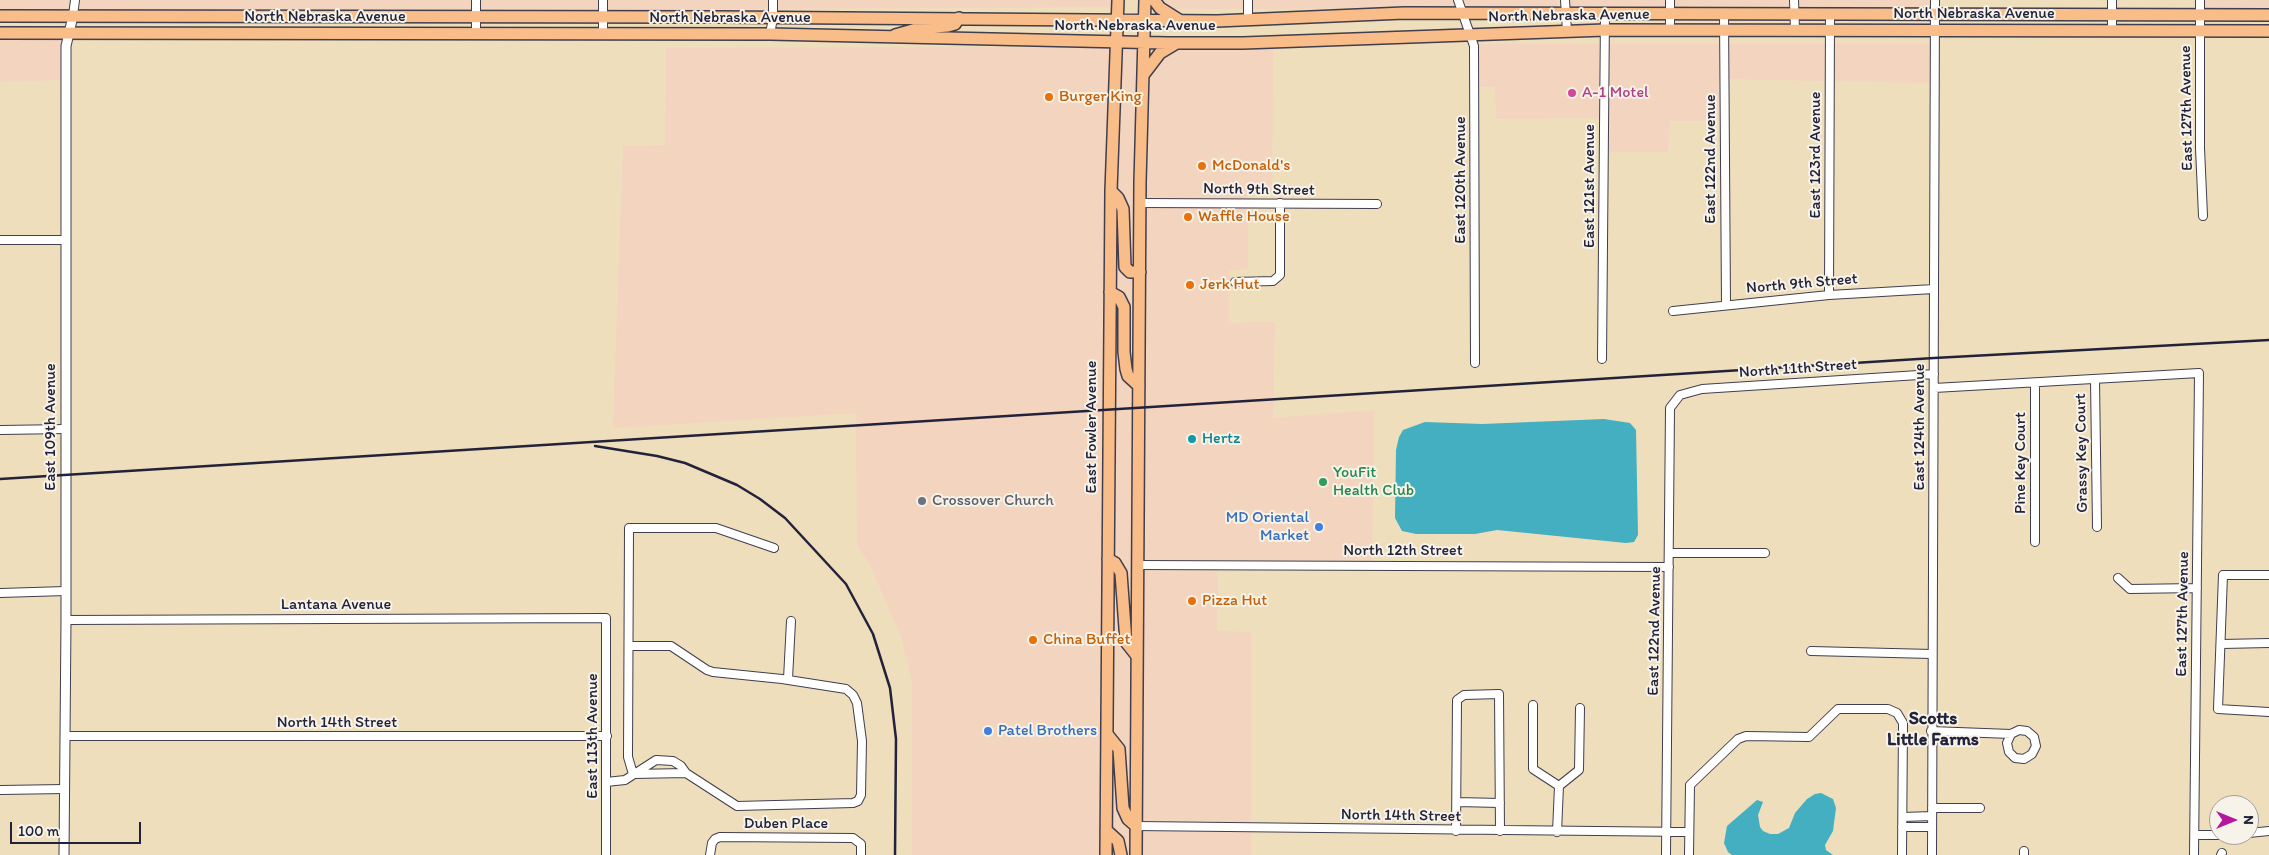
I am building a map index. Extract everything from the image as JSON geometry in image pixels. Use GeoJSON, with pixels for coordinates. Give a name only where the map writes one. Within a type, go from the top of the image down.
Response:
{"type":"FeatureCollection","features":[{"type":"Feature","properties":{"kind":"main road","name":"East Fowler Avenue"},"geometry":{"type":"LineString","coordinates":[[1106,855],[1111,191],[1118,0]]}},
{"type":"Feature","properties":{"kind":"main road"},"geometry":{"type":"LineString","coordinates":[[1136,855],[1140,202],[1145,0]]}},
{"type":"Feature","properties":{"kind":"main road"},"geometry":{"type":"LineString","coordinates":[[1154,0],[1160,8],[1181,21]]}},
{"type":"Feature","properties":{"kind":"main road","name":"North Nebraska Avenue"},"geometry":{"type":"LineString","coordinates":[[0,16],[959,18],[1181,21],[1461,13],[2269,15]]}},
{"type":"Feature","properties":{"kind":"main road"},"geometry":{"type":"LineString","coordinates":[[218,16],[218,34]]}},
{"type":"Feature","properties":{"kind":"main road"},"geometry":{"type":"LineString","coordinates":[[618,17],[618,34]]}},
{"type":"Feature","properties":{"kind":"main road"},"geometry":{"type":"LineString","coordinates":[[886,38],[920,28],[948,26],[955,24],[959,18]]}},
{"type":"Feature","properties":{"kind":"main road","name":"North Nebraska Avenue"},"geometry":{"type":"LineString","coordinates":[[0,33],[770,34],[1177,43],[1604,30],[2269,31]]}},
{"type":"Feature","properties":{"kind":"main road"},"geometry":{"type":"LineString","coordinates":[[1143,76],[1160,53],[1177,43]]}},
{"type":"Feature","properties":{"kind":"main road"},"geometry":{"type":"LineString","coordinates":[[1111,191],[1118,198],[1123,209],[1125,267],[1130,272],[1140,272]]}},
{"type":"Feature","properties":{"kind":"main road"},"geometry":{"type":"LineString","coordinates":[[1110,292],[1119,297],[1123,304],[1126,369],[1128,376],[1139,386]]}},
{"type":"Feature","properties":{"kind":"main road"},"geometry":{"type":"LineString","coordinates":[[1108,559],[1115,563],[1121,573],[1126,642],[1137,656]]}},
{"type":"Feature","properties":{"kind":"main road"},"geometry":{"type":"LineString","coordinates":[[1107,734],[1118,749],[1123,808],[1128,819],[1136,826]]}},
{"type":"Feature","properties":{"kind":"main road"},"geometry":{"type":"LineString","coordinates":[[1106,830],[1118,842],[1122,855]]}},
{"type":"Feature","properties":{"kind":"street","name":"East 109th Avenue"},"geometry":{"type":"LineString","coordinates":[[64,855],[66,736],[66,46],[75,0]]}},
{"type":"Feature","properties":{"kind":"street"},"geometry":{"type":"LineString","coordinates":[[476,0],[476,33]]}},
{"type":"Feature","properties":{"kind":"street"},"geometry":{"type":"LineString","coordinates":[[603,0],[603,34]]}},
{"type":"Feature","properties":{"kind":"street"},"geometry":{"type":"LineString","coordinates":[[770,34],[773,18],[773,0]]}},
{"type":"Feature","properties":{"kind":"street"},"geometry":{"type":"LineString","coordinates":[[1248,0],[1248,20]]}},
{"type":"Feature","properties":{"kind":"street","name":"East 120th Avenue"},"geometry":{"type":"LineString","coordinates":[[1458,0],[1474,46],[1475,363]]}},
{"type":"Feature","properties":{"kind":"street"},"geometry":{"type":"LineString","coordinates":[[1565,0],[1567,31]]}},
{"type":"Feature","properties":{"kind":"street"},"geometry":{"type":"LineString","coordinates":[[1670,0],[1670,30]]}},
{"type":"Feature","properties":{"kind":"street"},"geometry":{"type":"LineString","coordinates":[[1794,0],[1795,30]]}},
{"type":"Feature","properties":{"kind":"street","name":"East 124th Avenue"},"geometry":{"type":"LineString","coordinates":[[1932,855],[1935,0]]}},
{"type":"Feature","properties":{"kind":"street"},"geometry":{"type":"LineString","coordinates":[[2112,0],[2112,31]]}},
{"type":"Feature","properties":{"kind":"street","name":"East 127th Avenue"},"geometry":{"type":"LineString","coordinates":[[2200,0],[2200,148],[2203,216]]}},
{"type":"Feature","properties":{"kind":"street","name":"East 121st Avenue"},"geometry":{"type":"LineString","coordinates":[[1602,359],[1605,13]]}},
{"type":"Feature","properties":{"kind":"street","name":"East 122nd Avenue"},"geometry":{"type":"LineString","coordinates":[[1724,14],[1726,304]]}},
{"type":"Feature","properties":{"kind":"street","name":"East 123rd Avenue"},"geometry":{"type":"LineString","coordinates":[[1829,296],[1830,14]]}},
{"type":"Feature","properties":{"kind":"street","name":"North 9th Street"},"geometry":{"type":"LineString","coordinates":[[1140,202],[1377,204]]}},
{"type":"Feature","properties":{"kind":"street"},"geometry":{"type":"LineString","coordinates":[[1236,282],[1273,281],[1280,275],[1280,203]]}},
{"type":"Feature","properties":{"kind":"street"},"geometry":{"type":"LineString","coordinates":[[0,240],[66,240]]}},
{"type":"Feature","properties":{"kind":"street","name":"North 9th Street"},"geometry":{"type":"LineString","coordinates":[[1673,311],[1726,304],[1934,288]]}},
{"type":"Feature","properties":{"kind":"street","name":"North 11th Street"},"geometry":{"type":"LineString","coordinates":[[1670,408],[1680,395],[1702,389],[1934,374]]}},
{"type":"Feature","properties":{"kind":"street","name":"East 127th Avenue"},"geometry":{"type":"LineString","coordinates":[[2095,379],[2199,374],[2194,855]]}},
{"type":"Feature","properties":{"kind":"street"},"geometry":{"type":"LineString","coordinates":[[1934,388],[2035,384],[2095,379]]}},
{"type":"Feature","properties":{"kind":"street","name":"Grassy Key Court"},"geometry":{"type":"LineString","coordinates":[[2095,379],[2097,527]]}},
{"type":"Feature","properties":{"kind":"street","name":"Pine Key Court"},"geometry":{"type":"LineString","coordinates":[[2035,384],[2035,542]]}},
{"type":"Feature","properties":{"kind":"street","name":"East 122nd Avenue"},"geometry":{"type":"LineString","coordinates":[[1666,855],[1670,408]]}},
{"type":"Feature","properties":{"kind":"street"},"geometry":{"type":"LineString","coordinates":[[0,430],[66,429]]}},
{"type":"Feature","properties":{"kind":"street"},"geometry":{"type":"LineString","coordinates":[[632,774],[628,757],[629,528],[716,528],[774,548]]}},
{"type":"Feature","properties":{"kind":"street"},"geometry":{"type":"LineString","coordinates":[[1670,553],[1765,553]]}},
{"type":"Feature","properties":{"kind":"street","name":"North 12th Street"},"geometry":{"type":"LineString","coordinates":[[1137,564],[1670,567]]}},
{"type":"Feature","properties":{"kind":"street"},"geometry":{"type":"LineString","coordinates":[[2269,575],[2223,576],[2222,644],[2218,709],[2269,712]]}},
{"type":"Feature","properties":{"kind":"street"},"geometry":{"type":"LineString","coordinates":[[2118,578],[2130,589],[2197,588]]}},
{"type":"Feature","properties":{"kind":"street"},"geometry":{"type":"LineString","coordinates":[[0,593],[66,591]]}},
{"type":"Feature","properties":{"kind":"street","name":"Lantana Avenue"},"geometry":{"type":"LineString","coordinates":[[66,620],[606,618]]}},
{"type":"Feature","properties":{"kind":"street","name":"East 113th Avenue"},"geometry":{"type":"LineString","coordinates":[[606,618],[606,855]]}},
{"type":"Feature","properties":{"kind":"street"},"geometry":{"type":"LineString","coordinates":[[788,679],[791,621]]}},
{"type":"Feature","properties":{"kind":"street"},"geometry":{"type":"LineString","coordinates":[[2222,644],[2269,643]]}},
{"type":"Feature","properties":{"kind":"street"},"geometry":{"type":"LineString","coordinates":[[606,782],[621,781],[652,761],[660,760],[677,763],[686,774],[737,806],[853,803],[858,801],[861,795],[862,741],[857,703],[853,695],[846,690],[788,679],[710,672],[671,646],[628,646]]}},
{"type":"Feature","properties":{"kind":"street"},"geometry":{"type":"LineString","coordinates":[[1811,651],[1932,654]]}},
{"type":"Feature","properties":{"kind":"street"},"geometry":{"type":"LineString","coordinates":[[1456,831],[1457,700],[1464,695],[1498,694],[1500,696],[1500,832]]}},
{"type":"Feature","properties":{"kind":"street"},"geometry":{"type":"LineString","coordinates":[[1533,705],[1533,769],[1559,786]]}},
{"type":"Feature","properties":{"kind":"street"},"geometry":{"type":"LineString","coordinates":[[1557,832],[1559,786],[1579,770],[1580,708]]}},
{"type":"Feature","properties":{"kind":"street"},"geometry":{"type":"LineString","coordinates":[[1689,855],[1690,785],[1738,739],[1746,736],[1809,737],[1838,709],[1888,709],[1897,713],[1903,723],[1902,855]]}},
{"type":"Feature","properties":{"kind":"street"},"geometry":{"type":"LineString","coordinates":[[1932,731],[2011,734]]}},
{"type":"Feature","properties":{"kind":"street","name":"North 14th Street"},"geometry":{"type":"LineString","coordinates":[[66,736],[607,736]]}},
{"type":"Feature","properties":{"kind":"street"},"geometry":{"type":"LineString","coordinates":[[632,774],[686,774]]}},
{"type":"Feature","properties":{"kind":"street"},"geometry":{"type":"LineString","coordinates":[[0,790],[65,789]]}},
{"type":"Feature","properties":{"kind":"street"},"geometry":{"type":"LineString","coordinates":[[1456,802],[1500,803]]}},
{"type":"Feature","properties":{"kind":"street"},"geometry":{"type":"LineString","coordinates":[[1902,816],[1980,808]]}},
{"type":"Feature","properties":{"kind":"street","name":"North 14th Street"},"geometry":{"type":"LineString","coordinates":[[1136,826],[1500,832],[1689,832]]}},
{"type":"Feature","properties":{"kind":"street"},"geometry":{"type":"LineString","coordinates":[[1902,827],[1932,827]]}},
{"type":"Feature","properties":{"kind":"street"},"geometry":{"type":"LineString","coordinates":[[2194,835],[2209,835]]}},
{"type":"Feature","properties":{"kind":"street","name":"Duben Place"},"geometry":{"type":"LineString","coordinates":[[710,855],[713,840],[720,837],[853,838],[859,841],[861,855]]}},
{"type":"Feature","properties":{"kind":"shaded area"},"geometry":{"type":"Polygon","coordinates":[[[0,0],[70,0],[70,7],[69,10],[0,10],[0,0]]]}},
{"type":"Feature","properties":{"kind":"shaded area"},"geometry":{"type":"Polygon","coordinates":[[[80,0],[471,0],[471,10],[80,10],[80,0]]]}},
{"type":"Feature","properties":{"kind":"shaded area"},"geometry":{"type":"Polygon","coordinates":[[[481,0],[598,0],[598,10],[481,10],[481,0]]]}},
{"type":"Feature","properties":{"kind":"shaded area"},"geometry":{"type":"Polygon","coordinates":[[[608,0],[768,0],[768,9],[608,10],[608,0]]]}},
{"type":"Feature","properties":{"kind":"shaded area"},"geometry":{"type":"Polygon","coordinates":[[[778,0],[1113,0],[1113,7],[778,9],[778,0]]]}},
{"type":"Feature","properties":{"kind":"shaded area"},"geometry":{"type":"Polygon","coordinates":[[[1160,0],[1243,0],[1243,9],[1170,9],[1160,0]]]}},
{"type":"Feature","properties":{"kind":"shaded area"},"geometry":{"type":"Polygon","coordinates":[[[1253,0],[1453,0],[1455,8],[1253,9],[1253,0]]]}},
{"type":"Feature","properties":{"kind":"shaded area"},"geometry":{"type":"Polygon","coordinates":[[[1463,0],[1557,0],[1557,9],[1465,8],[1463,0]]]}},
{"type":"Feature","properties":{"kind":"shaded area"},"geometry":{"type":"Polygon","coordinates":[[[1567,0],[1665,0],[1665,10],[1567,9],[1567,0]]]}},
{"type":"Feature","properties":{"kind":"shaded area"},"geometry":{"type":"Polygon","coordinates":[[[1675,0],[1789,0],[1789,10],[1675,10],[1675,0]]]}},
{"type":"Feature","properties":{"kind":"shaded area"},"geometry":{"type":"Polygon","coordinates":[[[1799,0],[1930,0],[1930,10],[1799,10],[1799,0]]]}},
{"type":"Feature","properties":{"kind":"shaded area"},"geometry":{"type":"Polygon","coordinates":[[[2205,0],[2269,0],[2269,11],[2205,11],[2205,0]]]}},
{"type":"Feature","properties":{"kind":"shaded area"},"geometry":{"type":"Polygon","coordinates":[[[62,39],[61,80],[0,82],[0,40],[62,39]]]}},
{"type":"Feature","properties":{"kind":"shaded area"},"geometry":{"type":"Polygon","coordinates":[[[1479,44],[1599,44],[1599,118],[1496,119],[1495,87],[1480,87],[1479,44]]]}},
{"type":"Feature","properties":{"kind":"shaded area"},"geometry":{"type":"Polygon","coordinates":[[[1609,44],[1719,44],[1720,121],[1670,121],[1668,152],[1609,152],[1609,44]]]}},
{"type":"Feature","properties":{"kind":"shaded area"},"geometry":{"type":"Polygon","coordinates":[[[1729,44],[1825,44],[1825,81],[1729,79],[1729,44]]]}},
{"type":"Feature","properties":{"kind":"shaded area"},"geometry":{"type":"Polygon","coordinates":[[[1835,44],[1930,44],[1930,83],[1835,81],[1835,44]]]}},
{"type":"Feature","properties":{"kind":"shaded area"},"geometry":{"type":"Polygon","coordinates":[[[1273,46],[1272,193],[1248,193],[1248,269],[1229,270],[1229,323],[1275,322],[1273,418],[1374,410],[1372,562],[1218,560],[1217,631],[1251,632],[1251,855],[912,855],[912,682],[901,636],[870,565],[857,545],[856,413],[613,428],[623,146],[665,145],[666,48],[1273,46]]]}},
{"type":"Feature","properties":{"kind":"water"},"geometry":{"type":"Polygon","coordinates":[[[1604,419],[1630,423],[1636,430],[1638,535],[1634,542],[1626,543],[1497,530],[1475,534],[1416,534],[1402,531],[1395,518],[1396,450],[1403,430],[1425,422],[1482,424],[1604,419]]]}},
{"type":"Feature","properties":{"kind":"water"},"geometry":{"type":"Polygon","coordinates":[[[1821,793],[1833,799],[1836,808],[1833,831],[1825,845],[1826,850],[1833,855],[1732,855],[1728,852],[1724,843],[1727,826],[1757,800],[1763,802],[1758,815],[1760,827],[1763,831],[1770,834],[1778,834],[1789,828],[1795,813],[1807,799],[1821,793]]]}},
{"type":"Feature","properties":{"kind":"railway"},"geometry":{"type":"LineString","coordinates":[[0,479],[1934,358],[2269,340]]}},
{"type":"Feature","properties":{"kind":"railway"},"geometry":{"type":"LineString","coordinates":[[595,446],[657,456],[685,463],[737,485],[785,518],[846,584],[873,634],[890,688],[896,739],[895,855]]}},
{"type":"Feature","properties":{"kind":"place","name":"A-1 Motel"},"geometry":{"type":"Point","coordinates":[1572,93]}},
{"type":"Feature","properties":{"kind":"place","name":"Burger King"},"geometry":{"type":"Point","coordinates":[1049,97]}},
{"type":"Feature","properties":{"kind":"place","name":"McDonald's"},"geometry":{"type":"Point","coordinates":[1202,166]}},
{"type":"Feature","properties":{"kind":"place","name":"Waffle House"},"geometry":{"type":"Point","coordinates":[1188,217]}},
{"type":"Feature","properties":{"kind":"place","name":"Jerk Hut"},"geometry":{"type":"Point","coordinates":[1190,285]}},
{"type":"Feature","properties":{"kind":"place","name":"Hertz"},"geometry":{"type":"Point","coordinates":[1192,439]}},
{"type":"Feature","properties":{"kind":"place","name":"YouFit Health Club"},"geometry":{"type":"Point","coordinates":[1323,482]}},
{"type":"Feature","properties":{"kind":"place","name":"Crossover Church"},"geometry":{"type":"Point","coordinates":[922,501]}},
{"type":"Feature","properties":{"kind":"place","name":"MD Oriental Market"},"geometry":{"type":"Point","coordinates":[1319,527]}},
{"type":"Feature","properties":{"kind":"place","name":"Pizza Hut"},"geometry":{"type":"Point","coordinates":[1192,601]}},
{"type":"Feature","properties":{"kind":"place","name":"China Buffet"},"geometry":{"type":"Point","coordinates":[1033,640]}},
{"type":"Feature","properties":{"kind":"place","name":"Patel Brothers"},"geometry":{"type":"Point","coordinates":[988,731]}},
{"type":"Feature","properties":{"kind":"district","name":"Scotts Little Farms"},"geometry":{"type":"Point","coordinates":[1933,730]}}]}
